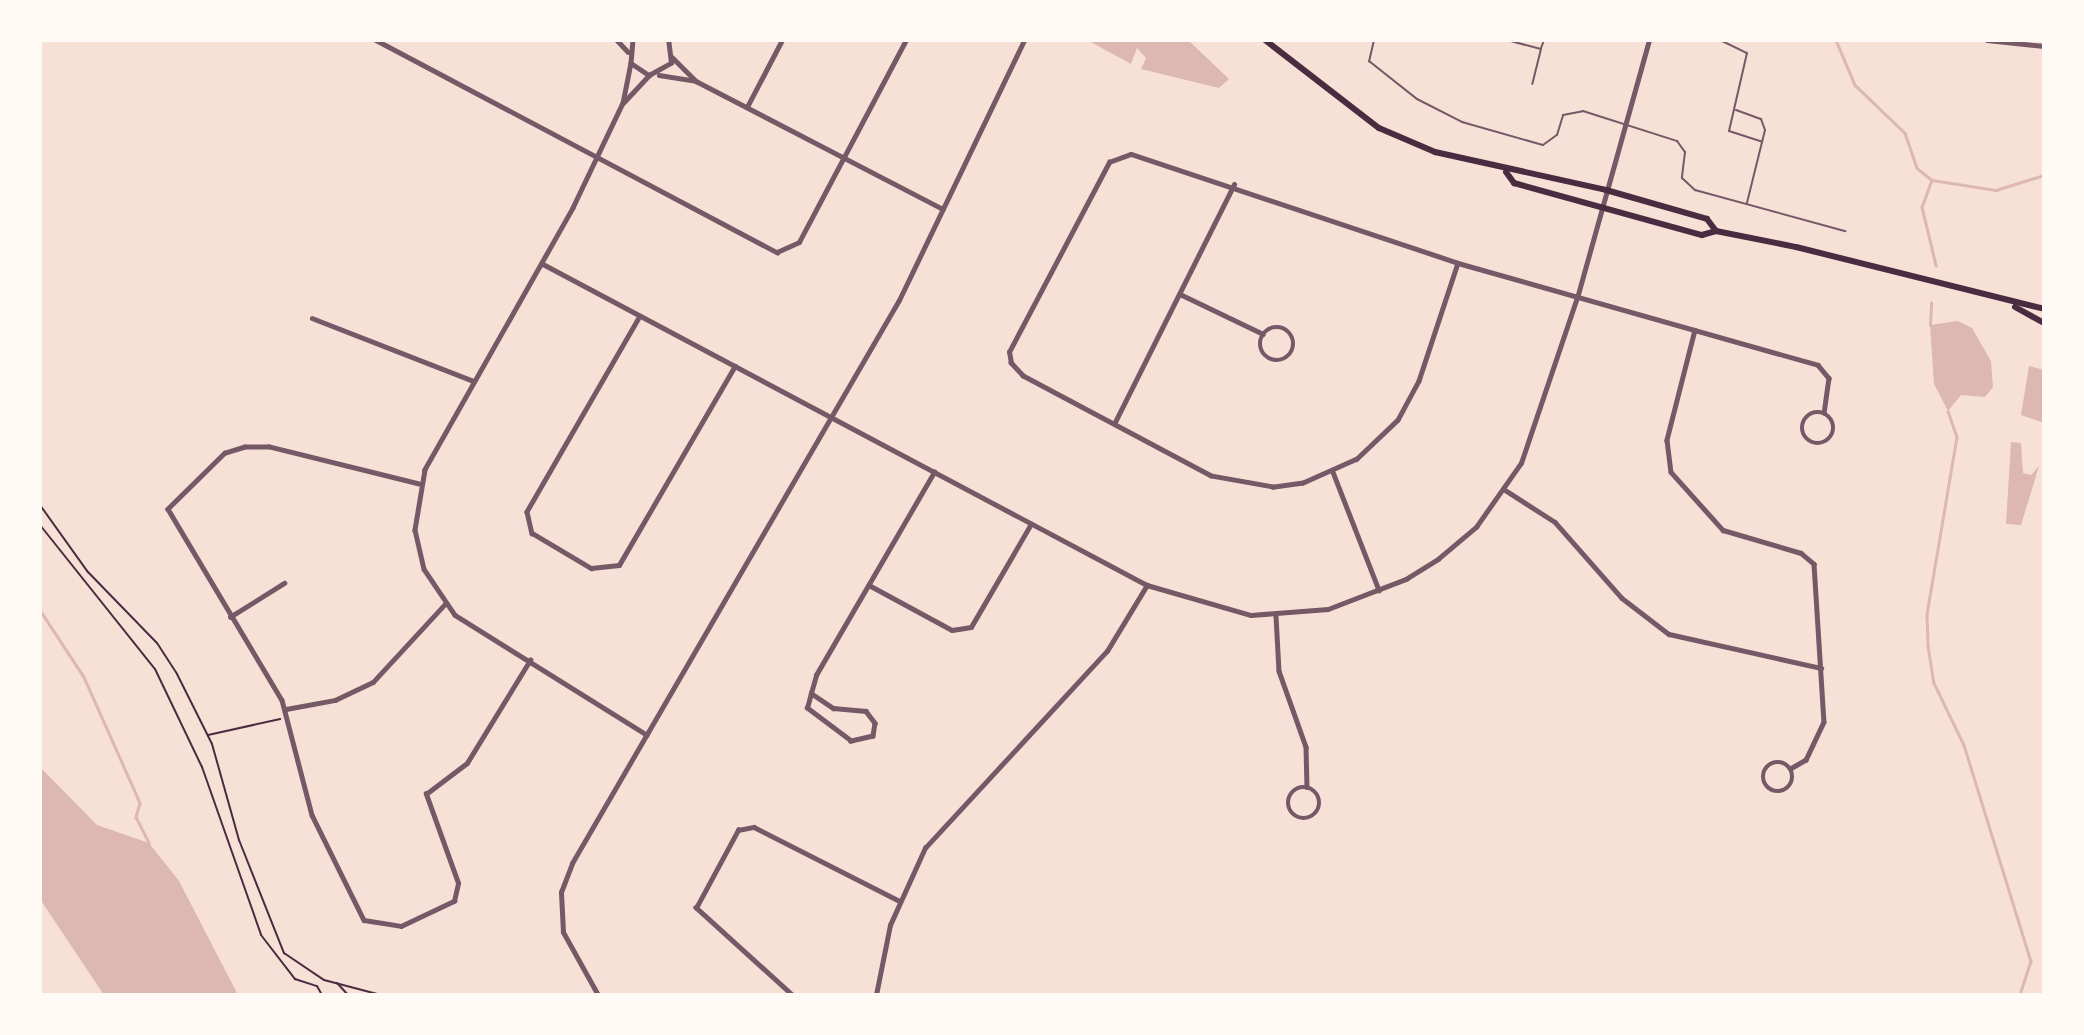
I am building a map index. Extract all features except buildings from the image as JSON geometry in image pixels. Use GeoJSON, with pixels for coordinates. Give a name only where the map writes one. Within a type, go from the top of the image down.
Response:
{"type":"FeatureCollection","features":[{"type":"Feature","properties":{"kind":"main road"},"geometry":{"type":"LineString","coordinates":[[1265,40],[1379,128],[1506,172],[1514,183],[1702,235],[1716,231],[1847,259],[2015,307],[2044,309]]}},
{"type":"Feature","properties":{"kind":"main road"},"geometry":{"type":"LineString","coordinates":[[1506,172],[1519,168],[1606,190],[1707,219],[1716,231]]}},
{"type":"Feature","properties":{"kind":"main road"},"geometry":{"type":"LineString","coordinates":[[2015,307],[2044,323]]}},
{"type":"Feature","properties":{"kind":"street"},"geometry":{"type":"LineString","coordinates":[[376,40],[778,251],[799,242],[906,40]]}},
{"type":"Feature","properties":{"kind":"street"},"geometry":{"type":"LineString","coordinates":[[617,40],[628,52],[631,63],[623,103],[543,264],[474,381],[419,484],[418,548],[445,604],[648,735]]}},
{"type":"Feature","properties":{"kind":"street"},"geometry":{"type":"LineString","coordinates":[[628,52],[633,40]]}},
{"type":"Feature","properties":{"kind":"street"},"geometry":{"type":"LineString","coordinates":[[668,40],[672,57],[696,81]]}},
{"type":"Feature","properties":{"kind":"street"},"geometry":{"type":"LineString","coordinates":[[748,105],[782,40]]}},
{"type":"Feature","properties":{"kind":"street"},"geometry":{"type":"LineString","coordinates":[[598,995],[563,932],[562,892],[572,863],[832,417],[943,209],[1026,40]]}},
{"type":"Feature","properties":{"kind":"street"},"geometry":{"type":"LineString","coordinates":[[543,264],[1147,585],[1224,610],[1276,616],[1328,609],[1379,590],[1438,559],[1476,527],[1505,489],[1539,421],[1577,298],[1649,40]]}},
{"type":"Feature","properties":{"kind":"street"},"geometry":{"type":"LineString","coordinates":[[1987,40],[2044,46]]}},
{"type":"Feature","properties":{"kind":"street"},"geometry":{"type":"LineString","coordinates":[[657,74],[672,57]]}},
{"type":"Feature","properties":{"kind":"street"},"geometry":{"type":"LineString","coordinates":[[631,63],[649,75]]}},
{"type":"Feature","properties":{"kind":"street"},"geometry":{"type":"LineString","coordinates":[[623,103],[649,75],[696,81],[748,105],[943,209]]}},
{"type":"Feature","properties":{"kind":"street"},"geometry":{"type":"LineString","coordinates":[[1458,263],[1410,401],[1375,445],[1333,472],[1273,487],[1211,476],[1023,376],[1009,352],[1109,162],[1131,154],[1234,184],[1458,263],[1818,365],[1829,378],[1824,413],[1834,434],[1823,444],[1812,443],[1802,430],[1804,419],[1824,413]]}},
{"type":"Feature","properties":{"kind":"street"},"geometry":{"type":"LineString","coordinates":[[1114,424],[1234,184]]}},
{"type":"Feature","properties":{"kind":"street"},"geometry":{"type":"LineString","coordinates":[[1180,294],[1263,334],[1285,329],[1293,352],[1271,361],[1261,351],[1263,334]]}},
{"type":"Feature","properties":{"kind":"street"},"geometry":{"type":"LineString","coordinates":[[640,316],[527,512],[532,533],[592,568],[619,565],[735,366]]}},
{"type":"Feature","properties":{"kind":"street"},"geometry":{"type":"LineString","coordinates":[[312,318],[474,381]]}},
{"type":"Feature","properties":{"kind":"street"},"geometry":{"type":"LineString","coordinates":[[1695,330],[1667,440],[1668,463],[1723,530],[1809,557],[1821,668],[1818,743],[1791,768]]}},
{"type":"Feature","properties":{"kind":"street"},"geometry":{"type":"LineString","coordinates":[[419,484],[269,447],[225,453],[168,509],[286,709],[299,780],[356,912],[374,924],[401,926],[435,915],[458,893],[425,794],[467,763],[530,660]]}},
{"type":"Feature","properties":{"kind":"street"},"geometry":{"type":"LineString","coordinates":[[811,693],[833,708],[866,712],[875,732],[859,742],[824,727],[807,708],[811,693],[869,585],[934,472]]}},
{"type":"Feature","properties":{"kind":"street"},"geometry":{"type":"LineString","coordinates":[[1333,472],[1379,590]]}},
{"type":"Feature","properties":{"kind":"street"},"geometry":{"type":"LineString","coordinates":[[1505,489],[1555,522],[1622,598],[1669,634],[1821,668]]}},
{"type":"Feature","properties":{"kind":"street"},"geometry":{"type":"LineString","coordinates":[[869,585],[952,630],[971,627],[1031,524]]}},
{"type":"Feature","properties":{"kind":"street"},"geometry":{"type":"LineString","coordinates":[[230,617],[284,583]]}},
{"type":"Feature","properties":{"kind":"street"},"geometry":{"type":"LineString","coordinates":[[876,995],[900,901],[925,848],[1107,651],[1147,585]]}},
{"type":"Feature","properties":{"kind":"street"},"geometry":{"type":"LineString","coordinates":[[286,709],[335,700],[373,682],[445,604]]}},
{"type":"Feature","properties":{"kind":"street"},"geometry":{"type":"LineString","coordinates":[[1276,616],[1279,671],[1306,747],[1307,787]]}},
{"type":"Feature","properties":{"kind":"street"},"geometry":{"type":"LineString","coordinates":[[1771,763],[1791,768],[1794,779],[1786,790],[1765,784],[1771,763]]}},
{"type":"Feature","properties":{"kind":"street"},"geometry":{"type":"LineString","coordinates":[[1307,787],[1316,792],[1320,808],[1304,820],[1288,802],[1292,792],[1307,787]]}},
{"type":"Feature","properties":{"kind":"street"},"geometry":{"type":"LineString","coordinates":[[792,995],[696,908],[738,830],[754,827],[900,901]]}},
{"type":"Feature","properties":{"kind":"lane"},"geometry":{"type":"LineString","coordinates":[[1374,40],[1369,61],[1417,99],[1462,122],[1543,145],[1573,110],[1625,124],[1682,145],[1682,178],[1690,188],[1845,231]]}},
{"type":"Feature","properties":{"kind":"lane"},"geometry":{"type":"LineString","coordinates":[[1507,40],[1541,49]]}},
{"type":"Feature","properties":{"kind":"lane"},"geometry":{"type":"LineString","coordinates":[[1532,84],[1544,40]]}},
{"type":"Feature","properties":{"kind":"lane"},"geometry":{"type":"LineString","coordinates":[[1720,40],[1747,53],[1729,131],[1762,142]]}},
{"type":"Feature","properties":{"kind":"lane"},"geometry":{"type":"LineString","coordinates":[[1734,109],[1761,119],[1762,142],[1746,204]]}},
{"type":"Feature","properties":{"kind":"path"},"geometry":{"type":"LineString","coordinates":[[40,505],[87,571],[157,643],[207,735],[276,940],[298,966],[336,983],[381,995]]}},
{"type":"Feature","properties":{"kind":"path"},"geometry":{"type":"LineString","coordinates":[[40,525],[155,669],[202,767],[261,935],[295,979],[317,986],[321,995]]}},
{"type":"Feature","properties":{"kind":"path"},"geometry":{"type":"LineString","coordinates":[[207,735],[280,719]]}},
{"type":"Feature","properties":{"kind":"path"},"geometry":{"type":"LineString","coordinates":[[336,983],[348,995]]}},
{"type":"Feature","properties":{"kind":"shaded area"},"geometry":{"type":"Polygon","coordinates":[[[1087,40],[1188,40],[1229,79],[1219,88],[1141,69],[1146,58],[1137,48],[1131,64],[1087,40]]]}},
{"type":"Feature","properties":{"kind":"shaded area"},"geometry":{"type":"Polygon","coordinates":[[[1958,321],[1972,328],[1991,361],[1993,387],[1985,397],[1961,395],[1948,411],[1934,384],[1930,325],[1958,321]]]}},
{"type":"Feature","properties":{"kind":"shaded area"},"geometry":{"type":"Polygon","coordinates":[[[2029,366],[2044,370],[2044,423],[2021,415],[2029,366]]]}},
{"type":"Feature","properties":{"kind":"shaded area"},"geometry":{"type":"Polygon","coordinates":[[[2011,442],[2021,443],[2023,473],[2031,475],[2039,466],[2021,525],[2006,524],[2011,442]]]}},
{"type":"Feature","properties":{"kind":"shaded area"},"geometry":{"type":"Polygon","coordinates":[[[40,767],[97,825],[149,843],[179,881],[238,995],[104,995],[40,899],[40,767]]]}},
{"type":"Feature","properties":{"kind":"waterway"},"geometry":{"type":"LineString","coordinates":[[1836,40],[1855,85],[1905,133],[1917,168],[1932,180],[1996,190],[2044,175]]}},
{"type":"Feature","properties":{"kind":"waterway"},"geometry":{"type":"LineString","coordinates":[[1932,180],[1922,207],[1936,265]]}},
{"type":"Feature","properties":{"kind":"waterway"},"geometry":{"type":"LineString","coordinates":[[1930,325],[1931,303]]}},
{"type":"Feature","properties":{"kind":"waterway"},"geometry":{"type":"LineString","coordinates":[[1948,411],[1957,437],[1927,615],[1928,646],[1934,683],[1964,745],[2031,961],[2020,995]]}},
{"type":"Feature","properties":{"kind":"waterway"},"geometry":{"type":"LineString","coordinates":[[40,610],[84,677],[140,803],[136,817],[149,843]]}}]}
